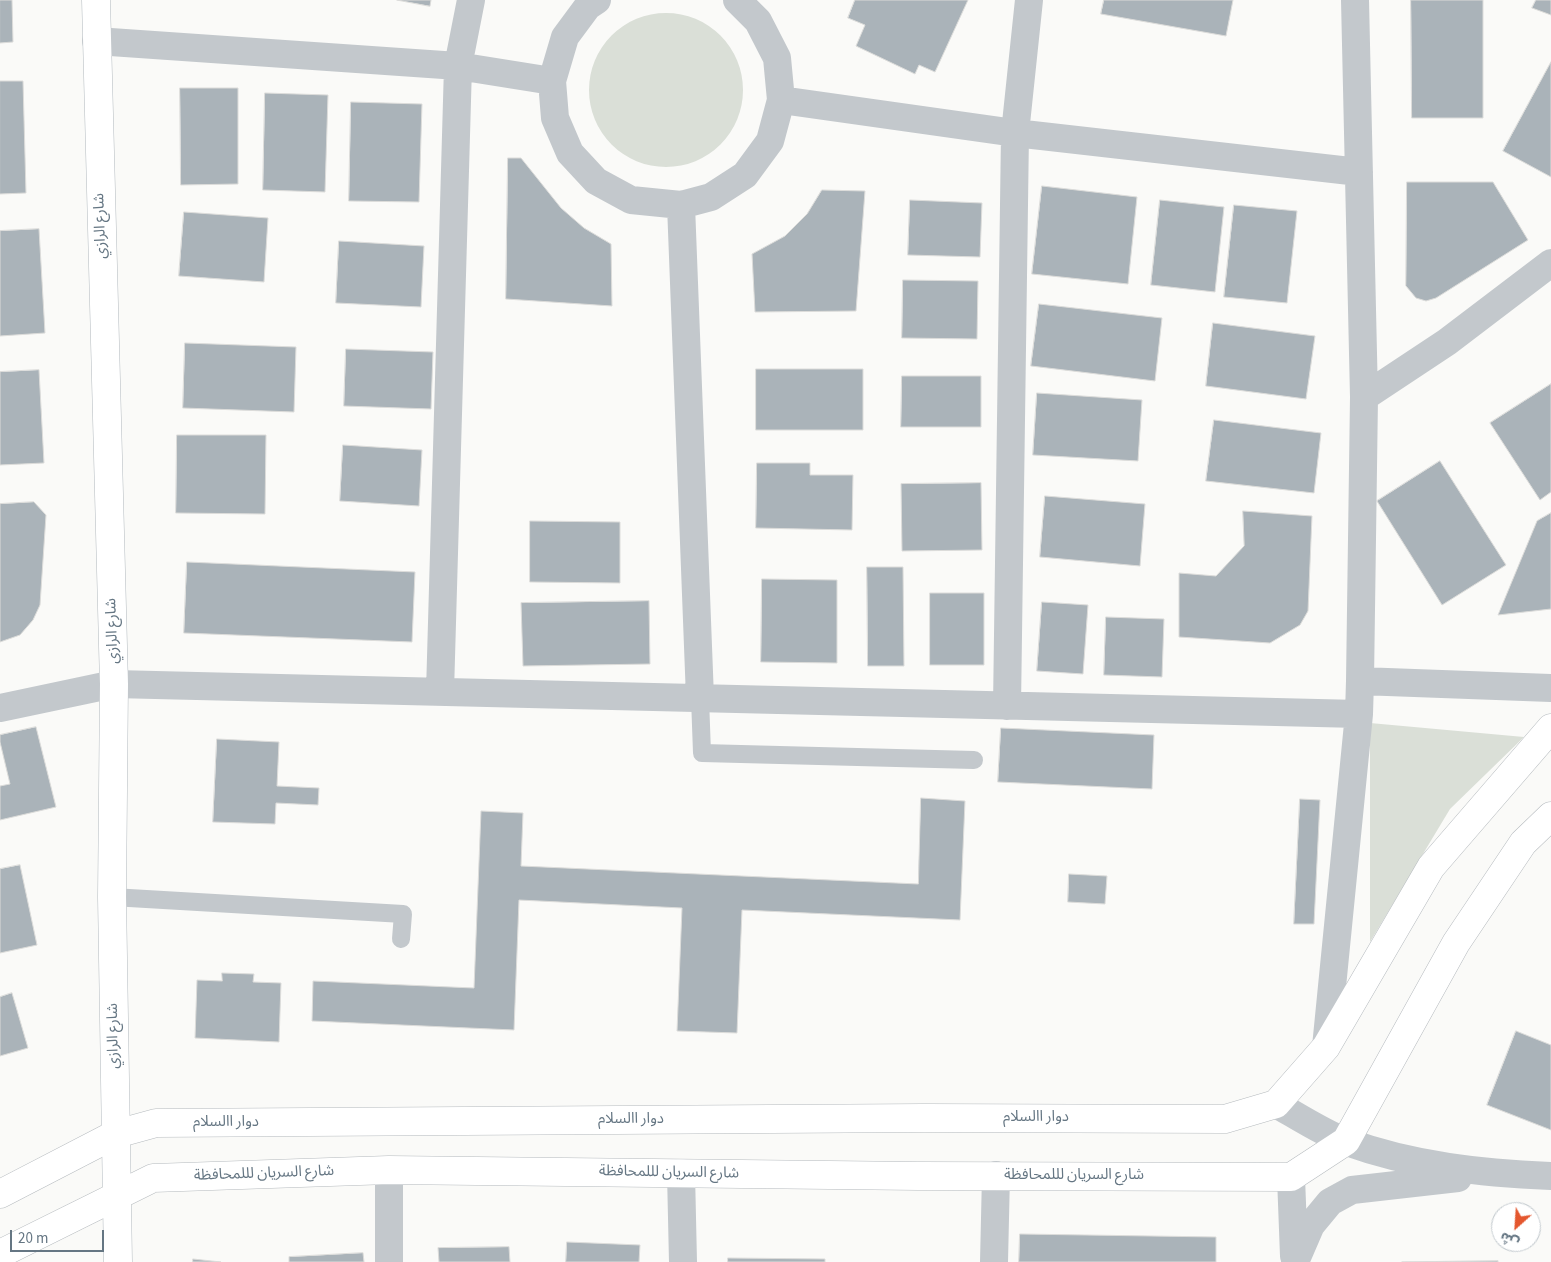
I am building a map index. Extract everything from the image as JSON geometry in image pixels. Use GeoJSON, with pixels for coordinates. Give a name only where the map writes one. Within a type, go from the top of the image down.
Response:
{"type":"FeatureCollection","features":[{"type":"Feature","properties":{"kind":"main road","name":"شارع الرازي"},"geometry":{"type":"LineString","coordinates":[[96,0],[114,684],[112,897],[118,1262]]}},
{"type":"Feature","properties":{"kind":"main road"},"geometry":{"type":"LineString","coordinates":[[1276,1104],[1326,1046],[1431,866],[1551,728]]}},
{"type":"Feature","properties":{"kind":"main road"},"geometry":{"type":"LineString","coordinates":[[1291,1178],[1346,1141],[1456,942],[1523,843],[1551,816]]}},
{"type":"Feature","properties":{"kind":"main road","name":"دوار االسلام"},"geometry":{"type":"LineString","coordinates":[[0,1194],[116,1134],[156,1123],[924,1118],[1225,1119],[1276,1104]]}},
{"type":"Feature","properties":{"kind":"main road","name":"شارع السريان لللمحافظة"},"geometry":{"type":"LineString","coordinates":[[0,1254],[153,1178],[389,1170],[1291,1178]]}},
{"type":"Feature","properties":{"kind":"street"},"geometry":{"type":"LineString","coordinates":[[440,692],[458,66],[470,0]]}},
{"type":"Feature","properties":{"kind":"street"},"geometry":{"type":"LineString","coordinates":[[597,0],[588,6],[565,37],[552,80],[555,118],[570,153],[596,181],[631,200],[681,205],[711,197],[746,174],[770,141],[781,100],[777,58],[758,21],[737,0]]}},
{"type":"Feature","properties":{"kind":"street"},"geometry":{"type":"LineString","coordinates":[[1007,706],[1016,133],[1029,0]]}},
{"type":"Feature","properties":{"kind":"street"},"geometry":{"type":"LineString","coordinates":[[1326,1046],[1360,681],[1364,397],[1355,0]]}},
{"type":"Feature","properties":{"kind":"street"},"geometry":{"type":"LineString","coordinates":[[96,41],[458,66],[552,80]]}},
{"type":"Feature","properties":{"kind":"street"},"geometry":{"type":"LineString","coordinates":[[781,100],[1016,133],[1359,172]]}},
{"type":"Feature","properties":{"kind":"street"},"geometry":{"type":"LineString","coordinates":[[681,205],[700,698]]}},
{"type":"Feature","properties":{"kind":"street"},"geometry":{"type":"LineString","coordinates":[[1364,397],[1447,342],[1551,263]]}},
{"type":"Feature","properties":{"kind":"street"},"geometry":{"type":"LineString","coordinates":[[1360,681],[1551,688]]}},
{"type":"Feature","properties":{"kind":"street"},"geometry":{"type":"LineString","coordinates":[[0,708],[114,684],[1358,714]]}},
{"type":"Feature","properties":{"kind":"street"},"geometry":{"type":"LineString","coordinates":[[1276,1104],[1346,1141],[1414,1162],[1494,1174],[1551,1176]]}},
{"type":"Feature","properties":{"kind":"street"},"geometry":{"type":"LineString","coordinates":[[389,1170],[389,1262]]}},
{"type":"Feature","properties":{"kind":"street"},"geometry":{"type":"LineString","coordinates":[[681,1173],[682,1262]]}},
{"type":"Feature","properties":{"kind":"street"},"geometry":{"type":"LineString","coordinates":[[1294,1262],[1311,1225],[1330,1202],[1352,1190],[1494,1174]]}},
{"type":"Feature","properties":{"kind":"street"},"geometry":{"type":"LineString","coordinates":[[994,1262],[996,1175]]}},
{"type":"Feature","properties":{"kind":"street"},"geometry":{"type":"LineString","coordinates":[[1291,1178],[1294,1262]]}},
{"type":"Feature","properties":{"kind":"lane"},"geometry":{"type":"LineString","coordinates":[[700,698],[702,753],[974,760]]}},
{"type":"Feature","properties":{"kind":"lane"},"geometry":{"type":"LineString","coordinates":[[112,897],[403,914],[401,939]]}},
{"type":"Feature","properties":{"kind":"shaded area"},"geometry":{"type":"Polygon","coordinates":[[[666,13],[681,14],[696,19],[721,35],[737,60],[742,75],[742,105],[737,120],[721,145],[696,161],[681,166],[666,167],[651,166],[636,161],[611,145],[595,120],[590,105],[589,90],[590,75],[595,60],[611,35],[636,19],[651,14],[666,13]]]}},
{"type":"Feature","properties":{"kind":"shaded area"},"geometry":{"type":"Polygon","coordinates":[[[1370,723],[1524,737],[1450,809],[1370,942],[1370,723]]]}},
{"type":"Feature","properties":{"kind":"building"},"geometry":{"type":"Polygon","coordinates":[[[0,0],[12,0],[13,42],[0,43],[0,0]]]}},
{"type":"Feature","properties":{"kind":"building"},"geometry":{"type":"Polygon","coordinates":[[[397,0],[431,0],[430,6],[397,0]]]}},
{"type":"Feature","properties":{"kind":"building"},"geometry":{"type":"Polygon","coordinates":[[[855,0],[968,0],[935,72],[919,65],[915,74],[856,46],[865,25],[848,18],[855,0]]]}},
{"type":"Feature","properties":{"kind":"building"},"geometry":{"type":"Polygon","coordinates":[[[1104,0],[1233,0],[1226,36],[1101,14],[1104,0]]]}},
{"type":"Feature","properties":{"kind":"building"},"geometry":{"type":"Polygon","coordinates":[[[1411,0],[1483,0],[1483,118],[1412,118],[1411,0]]]}},
{"type":"Feature","properties":{"kind":"building"},"geometry":{"type":"Polygon","coordinates":[[[1536,0],[1551,0],[1551,15],[1532,8],[1536,0]]]}},
{"type":"Feature","properties":{"kind":"building"},"geometry":{"type":"Polygon","coordinates":[[[1551,62],[1551,177],[1503,151],[1551,62]]]}},
{"type":"Feature","properties":{"kind":"building"},"geometry":{"type":"Polygon","coordinates":[[[0,81],[23,81],[26,193],[0,194],[0,81]]]}},
{"type":"Feature","properties":{"kind":"building"},"geometry":{"type":"Polygon","coordinates":[[[180,88],[238,88],[238,184],[181,185],[180,88]]]}},
{"type":"Feature","properties":{"kind":"building"},"geometry":{"type":"Polygon","coordinates":[[[265,93],[328,95],[325,192],[263,190],[265,93]]]}},
{"type":"Feature","properties":{"kind":"building"},"geometry":{"type":"Polygon","coordinates":[[[351,102],[422,104],[419,202],[349,201],[351,102]]]}},
{"type":"Feature","properties":{"kind":"building"},"geometry":{"type":"Polygon","coordinates":[[[508,158],[521,158],[561,208],[584,228],[611,244],[612,306],[506,299],[508,158]]]}},
{"type":"Feature","properties":{"kind":"building"},"geometry":{"type":"Polygon","coordinates":[[[1407,182],[1493,182],[1528,240],[1436,298],[1426,301],[1416,298],[1406,286],[1407,182]]]}},
{"type":"Feature","properties":{"kind":"building"},"geometry":{"type":"Polygon","coordinates":[[[1042,186],[1137,197],[1128,284],[1032,274],[1042,186]]]}},
{"type":"Feature","properties":{"kind":"building"},"geometry":{"type":"Polygon","coordinates":[[[822,190],[865,191],[856,311],[755,312],[752,254],[785,236],[807,214],[822,190]]]}},
{"type":"Feature","properties":{"kind":"building"},"geometry":{"type":"Polygon","coordinates":[[[910,200],[982,203],[980,257],[908,255],[910,200]]]}},
{"type":"Feature","properties":{"kind":"building"},"geometry":{"type":"Polygon","coordinates":[[[1160,200],[1224,207],[1215,292],[1151,285],[1160,200]]]}},
{"type":"Feature","properties":{"kind":"building"},"geometry":{"type":"Polygon","coordinates":[[[1234,205],[1297,211],[1287,303],[1224,297],[1234,205]]]}},
{"type":"Feature","properties":{"kind":"building"},"geometry":{"type":"Polygon","coordinates":[[[184,212],[268,218],[264,282],[179,276],[184,212]]]}},
{"type":"Feature","properties":{"kind":"building"},"geometry":{"type":"Polygon","coordinates":[[[39,229],[45,333],[0,336],[0,231],[39,229]]]}},
{"type":"Feature","properties":{"kind":"building"},"geometry":{"type":"Polygon","coordinates":[[[339,241],[424,246],[421,307],[336,303],[339,241]]]}},
{"type":"Feature","properties":{"kind":"building"},"geometry":{"type":"Polygon","coordinates":[[[903,280],[978,281],[977,339],[902,338],[903,280]]]}},
{"type":"Feature","properties":{"kind":"building"},"geometry":{"type":"Polygon","coordinates":[[[1039,304],[1162,318],[1155,381],[1031,366],[1039,304]]]}},
{"type":"Feature","properties":{"kind":"building"},"geometry":{"type":"Polygon","coordinates":[[[1213,323],[1315,336],[1306,399],[1206,386],[1213,323]]]}},
{"type":"Feature","properties":{"kind":"building"},"geometry":{"type":"Polygon","coordinates":[[[185,343],[296,347],[294,412],[183,408],[185,343]]]}},
{"type":"Feature","properties":{"kind":"building"},"geometry":{"type":"Polygon","coordinates":[[[346,349],[433,352],[431,409],[344,406],[346,349]]]}},
{"type":"Feature","properties":{"kind":"building"},"geometry":{"type":"Polygon","coordinates":[[[756,369],[863,369],[863,430],[756,430],[756,369]]]}},
{"type":"Feature","properties":{"kind":"building"},"geometry":{"type":"Polygon","coordinates":[[[39,370],[44,463],[0,465],[0,372],[39,370]]]}},
{"type":"Feature","properties":{"kind":"building"},"geometry":{"type":"Polygon","coordinates":[[[902,376],[981,376],[981,427],[901,427],[902,376]]]}},
{"type":"Feature","properties":{"kind":"building"},"geometry":{"type":"Polygon","coordinates":[[[1551,384],[1551,492],[1540,500],[1490,423],[1551,384]]]}},
{"type":"Feature","properties":{"kind":"building"},"geometry":{"type":"Polygon","coordinates":[[[1037,393],[1142,400],[1138,461],[1033,455],[1037,393]]]}},
{"type":"Feature","properties":{"kind":"building"},"geometry":{"type":"Polygon","coordinates":[[[1214,420],[1321,433],[1314,493],[1206,481],[1214,420]]]}},
{"type":"Feature","properties":{"kind":"building"},"geometry":{"type":"Polygon","coordinates":[[[177,435],[266,435],[265,514],[176,513],[177,435]]]}},
{"type":"Feature","properties":{"kind":"building"},"geometry":{"type":"Polygon","coordinates":[[[343,445],[422,450],[419,506],[340,501],[343,445]]]}},
{"type":"Feature","properties":{"kind":"building"},"geometry":{"type":"Polygon","coordinates":[[[1440,461],[1506,565],[1442,605],[1377,501],[1440,461]]]}},
{"type":"Feature","properties":{"kind":"building"},"geometry":{"type":"Polygon","coordinates":[[[757,463],[810,463],[810,475],[853,475],[852,530],[756,528],[757,463]]]}},
{"type":"Feature","properties":{"kind":"building"},"geometry":{"type":"Polygon","coordinates":[[[981,483],[982,550],[902,551],[901,484],[981,483]]]}},
{"type":"Feature","properties":{"kind":"building"},"geometry":{"type":"Polygon","coordinates":[[[1045,496],[1145,504],[1140,566],[1040,557],[1045,496]]]}},
{"type":"Feature","properties":{"kind":"building"},"geometry":{"type":"Polygon","coordinates":[[[34,502],[46,515],[40,605],[33,620],[20,635],[0,642],[0,504],[34,502]]]}},
{"type":"Feature","properties":{"kind":"building"},"geometry":{"type":"Polygon","coordinates":[[[1243,511],[1312,516],[1308,611],[1300,625],[1270,643],[1179,637],[1179,573],[1216,576],[1244,546],[1243,511]]]}},
{"type":"Feature","properties":{"kind":"building"},"geometry":{"type":"Polygon","coordinates":[[[1551,513],[1551,609],[1498,615],[1537,521],[1551,513]]]}},
{"type":"Feature","properties":{"kind":"building"},"geometry":{"type":"Polygon","coordinates":[[[530,521],[620,522],[620,583],[530,582],[530,521]]]}},
{"type":"Feature","properties":{"kind":"building"},"geometry":{"type":"Polygon","coordinates":[[[187,562],[415,572],[412,642],[184,633],[187,562]]]}},
{"type":"Feature","properties":{"kind":"building"},"geometry":{"type":"Polygon","coordinates":[[[867,567],[903,567],[904,666],[868,666],[867,567]]]}},
{"type":"Feature","properties":{"kind":"building"},"geometry":{"type":"Polygon","coordinates":[[[762,579],[837,580],[837,663],[761,662],[762,579]]]}},
{"type":"Feature","properties":{"kind":"building"},"geometry":{"type":"Polygon","coordinates":[[[930,593],[984,593],[984,665],[930,665],[930,593]]]}},
{"type":"Feature","properties":{"kind":"building"},"geometry":{"type":"Polygon","coordinates":[[[649,601],[650,664],[523,666],[521,603],[649,601]]]}},
{"type":"Feature","properties":{"kind":"building"},"geometry":{"type":"Polygon","coordinates":[[[1042,602],[1088,605],[1083,674],[1037,671],[1042,602]]]}},
{"type":"Feature","properties":{"kind":"building"},"geometry":{"type":"Polygon","coordinates":[[[1106,617],[1164,619],[1162,677],[1104,675],[1106,617]]]}},
{"type":"Feature","properties":{"kind":"building"},"geometry":{"type":"Polygon","coordinates":[[[36,727],[56,807],[0,820],[0,786],[10,784],[0,735],[36,727]]]}},
{"type":"Feature","properties":{"kind":"building"},"geometry":{"type":"Polygon","coordinates":[[[1001,728],[1154,735],[1152,789],[998,782],[1001,728]]]}},
{"type":"Feature","properties":{"kind":"building"},"geometry":{"type":"Polygon","coordinates":[[[217,739],[279,742],[277,786],[319,788],[318,805],[276,803],[275,824],[213,822],[217,739]]]}},
{"type":"Feature","properties":{"kind":"building"},"geometry":{"type":"Polygon","coordinates":[[[921,798],[965,801],[960,920],[742,910],[737,1033],[677,1031],[682,908],[519,900],[514,1030],[312,1021],[313,981],[474,988],[481,811],[523,813],[521,866],[918,884],[921,798]]]}},
{"type":"Feature","properties":{"kind":"building"},"geometry":{"type":"Polygon","coordinates":[[[1300,799],[1320,800],[1314,924],[1294,924],[1300,799]]]}},
{"type":"Feature","properties":{"kind":"building"},"geometry":{"type":"Polygon","coordinates":[[[20,865],[37,945],[0,953],[0,869],[20,865]]]}},
{"type":"Feature","properties":{"kind":"building"},"geometry":{"type":"Polygon","coordinates":[[[1069,874],[1107,876],[1105,904],[1068,902],[1069,874]]]}},
{"type":"Feature","properties":{"kind":"building"},"geometry":{"type":"Polygon","coordinates":[[[222,973],[254,974],[253,982],[281,983],[279,1042],[195,1038],[197,980],[222,981],[222,973]]]}},
{"type":"Feature","properties":{"kind":"building"},"geometry":{"type":"Polygon","coordinates":[[[12,993],[28,1048],[0,1056],[0,997],[12,993]]]}},
{"type":"Feature","properties":{"kind":"building"},"geometry":{"type":"Polygon","coordinates":[[[1516,1031],[1551,1045],[1551,1130],[1487,1105],[1516,1031]]]}},
{"type":"Feature","properties":{"kind":"building"},"geometry":{"type":"Polygon","coordinates":[[[1020,1234],[1216,1237],[1216,1262],[1019,1262],[1020,1234]]]}},
{"type":"Feature","properties":{"kind":"building"},"geometry":{"type":"Polygon","coordinates":[[[567,1242],[640,1245],[639,1262],[566,1262],[567,1242]]]}},
{"type":"Feature","properties":{"kind":"building"},"geometry":{"type":"Polygon","coordinates":[[[509,1247],[510,1262],[439,1262],[438,1248],[509,1247]]]}},
{"type":"Feature","properties":{"kind":"building"},"geometry":{"type":"Polygon","coordinates":[[[363,1253],[364,1262],[289,1262],[289,1257],[363,1253]]]}},
{"type":"Feature","properties":{"kind":"building"},"geometry":{"type":"Polygon","coordinates":[[[728,1258],[825,1259],[825,1262],[728,1262],[728,1258]]]}},
{"type":"Feature","properties":{"kind":"building"},"geometry":{"type":"Polygon","coordinates":[[[193,1259],[221,1262],[193,1262],[193,1259]]]}},
{"type":"Feature","properties":{"kind":"building"},"geometry":{"type":"Polygon","coordinates":[[[1498,1261],[1498,1262],[1402,1262],[1498,1261]]]}}]}
